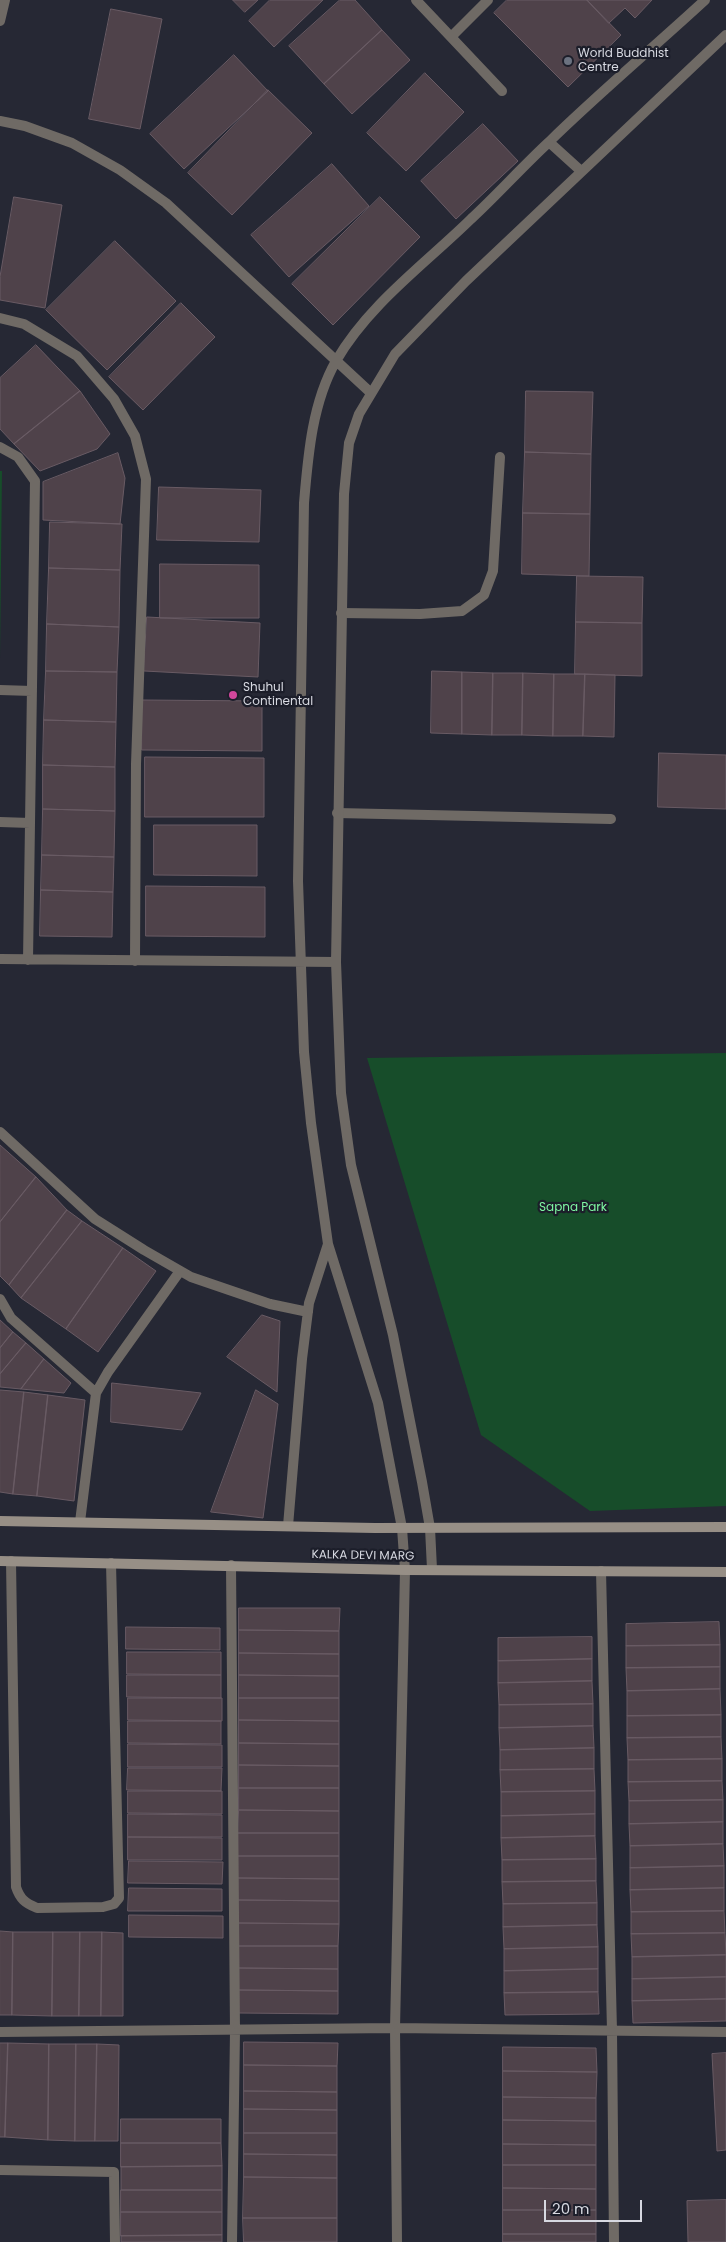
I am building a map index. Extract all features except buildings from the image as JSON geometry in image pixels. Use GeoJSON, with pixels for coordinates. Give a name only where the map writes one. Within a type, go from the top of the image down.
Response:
{"type":"FeatureCollection","features":[{"type":"Feature","properties":{"kind":"street"},"geometry":{"type":"LineString","coordinates":[[0,21],[5,0]]}},
{"type":"Feature","properties":{"kind":"street"},"geometry":{"type":"LineString","coordinates":[[416,0],[502,91]]}},
{"type":"Feature","properties":{"kind":"street"},"geometry":{"type":"LineString","coordinates":[[451,37],[488,0]]}},
{"type":"Feature","properties":{"kind":"street"},"geometry":{"type":"LineString","coordinates":[[397,2242],[395,2028],[405,1570],[402,1528],[378,1403],[328,1244],[311,1123],[304,1052],[298,881],[304,503],[308,453],[316,410],[336,361],[366,319],[549,142],[705,0]]}},
{"type":"Feature","properties":{"kind":"street"},"geometry":{"type":"LineString","coordinates":[[432,1569],[430,1528],[393,1335],[351,1165],[341,1093],[336,962],[341,613],[344,494],[349,443],[359,414],[395,354],[466,281],[726,35]]}},
{"type":"Feature","properties":{"kind":"street"},"geometry":{"type":"LineString","coordinates":[[0,121],[25,126],[72,143],[120,170],[166,203],[371,393]]}},
{"type":"Feature","properties":{"kind":"street"},"geometry":{"type":"LineString","coordinates":[[549,142],[581,172]]}},
{"type":"Feature","properties":{"kind":"street"},"geometry":{"type":"LineString","coordinates":[[0,318],[24,324],[77,356],[114,399],[135,436],[146,479],[136,764],[135,961]]}},
{"type":"Feature","properties":{"kind":"street"},"geometry":{"type":"LineString","coordinates":[[0,447],[18,457],[34,481],[28,960]]}},
{"type":"Feature","properties":{"kind":"street"},"geometry":{"type":"LineString","coordinates":[[341,613],[420,614],[462,611],[484,594],[493,571],[500,457]]}},
{"type":"Feature","properties":{"kind":"street"},"geometry":{"type":"LineString","coordinates":[[0,690],[32,691]]}},
{"type":"Feature","properties":{"kind":"street"},"geometry":{"type":"LineString","coordinates":[[338,813],[611,819]]}},
{"type":"Feature","properties":{"kind":"street"},"geometry":{"type":"LineString","coordinates":[[0,822],[30,823]]}},
{"type":"Feature","properties":{"kind":"street"},"geometry":{"type":"LineString","coordinates":[[0,959],[336,962]]}},
{"type":"Feature","properties":{"kind":"street"},"geometry":{"type":"LineString","coordinates":[[0,1132],[95,1219],[191,1278],[270,1304],[308,1312]]}},
{"type":"Feature","properties":{"kind":"street"},"geometry":{"type":"LineString","coordinates":[[288,1526],[302,1359],[308,1312],[328,1244]]}},
{"type":"Feature","properties":{"kind":"street"},"geometry":{"type":"LineString","coordinates":[[80,1522],[96,1393],[108,1372],[180,1271]]}},
{"type":"Feature","properties":{"kind":"street"},"geometry":{"type":"LineString","coordinates":[[0,1298],[10,1318],[96,1393]]}},
{"type":"Feature","properties":{"kind":"street"},"geometry":{"type":"LineString","coordinates":[[0,1521],[402,1528],[726,1526]]}},
{"type":"Feature","properties":{"kind":"street","name":"KALKA DEVI MARG"},"geometry":{"type":"LineString","coordinates":[[0,1561],[405,1570],[726,1572]]}},
{"type":"Feature","properties":{"kind":"street"},"geometry":{"type":"LineString","coordinates":[[12,1561],[16,1887],[19,1897],[26,1904],[37,1908],[103,1907],[114,1904],[119,1898],[110,1563]]}},
{"type":"Feature","properties":{"kind":"street"},"geometry":{"type":"LineString","coordinates":[[231,1565],[235,2031],[232,2242]]}},
{"type":"Feature","properties":{"kind":"street"},"geometry":{"type":"LineString","coordinates":[[601,1571],[612,2031],[614,2242]]}},
{"type":"Feature","properties":{"kind":"street"},"geometry":{"type":"LineString","coordinates":[[0,2032],[395,2028],[726,2032]]}},
{"type":"Feature","properties":{"kind":"street"},"geometry":{"type":"LineString","coordinates":[[0,2170],[114,2172],[114,2242]]}},
{"type":"Feature","properties":{"kind":"green space"},"geometry":{"type":"Polygon","coordinates":[[[0,471],[2,471],[0,658],[0,471]]]}},
{"type":"Feature","properties":{"kind":"green space","name":"Sapna Park"},"geometry":{"type":"Polygon","coordinates":[[[726,1053],[726,1506],[590,1511],[481,1435],[367,1058],[726,1053]]]}},
{"type":"Feature","properties":{"kind":"place","name":"World Buddhist Centre"},"geometry":{"type":"Point","coordinates":[568,61]}},
{"type":"Feature","properties":{"kind":"place","name":"Shuhul Continental"},"geometry":{"type":"Point","coordinates":[233,695]}}]}
